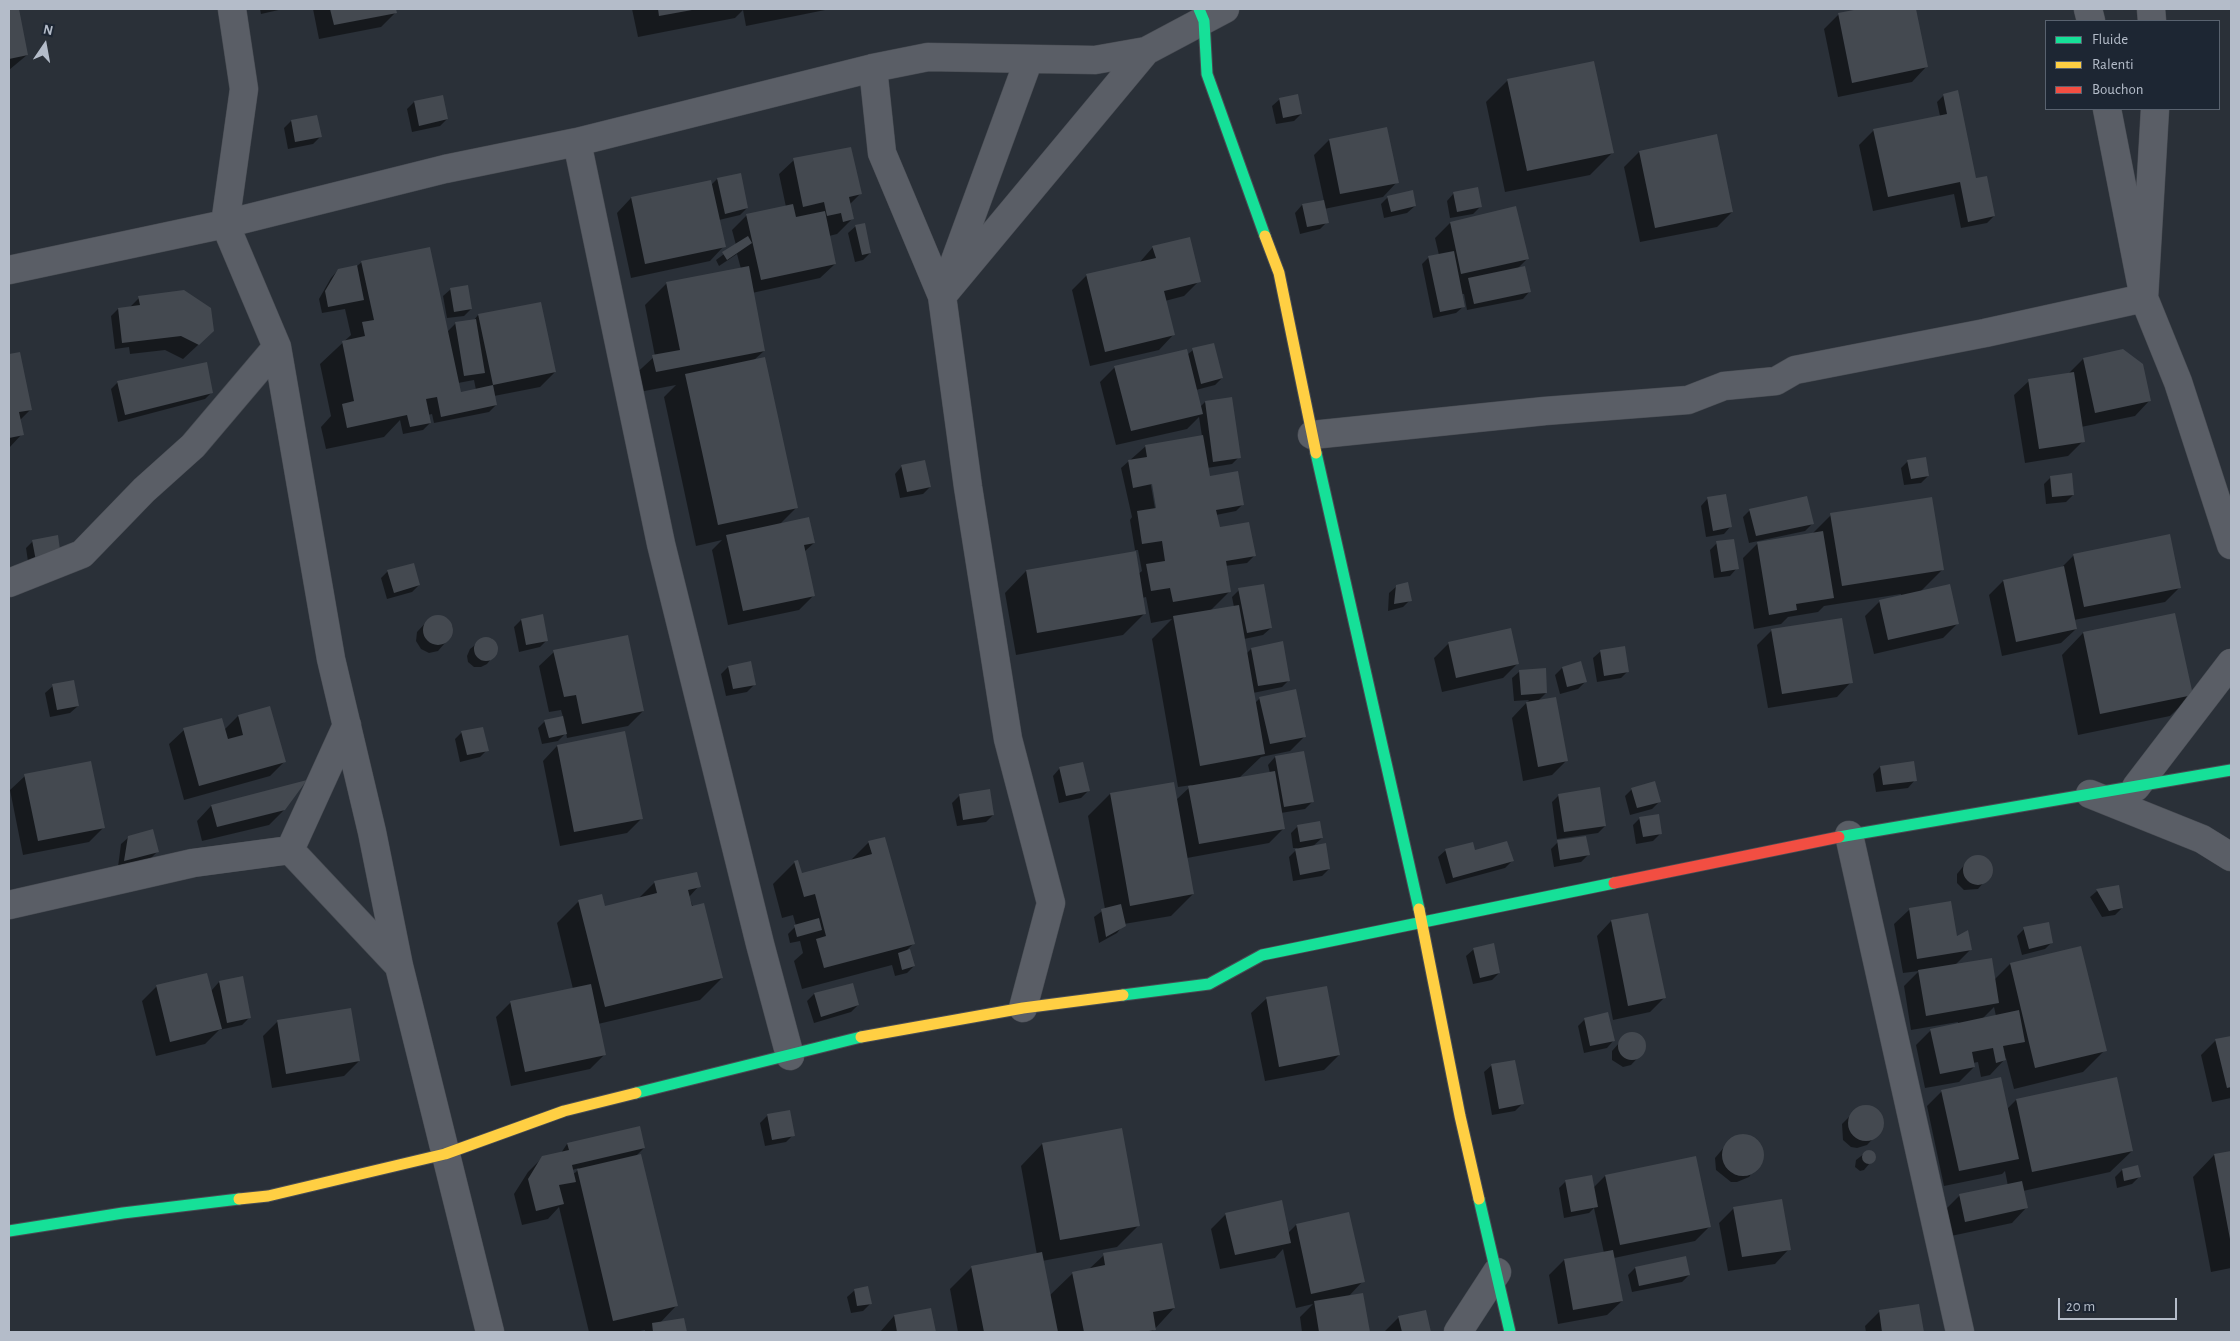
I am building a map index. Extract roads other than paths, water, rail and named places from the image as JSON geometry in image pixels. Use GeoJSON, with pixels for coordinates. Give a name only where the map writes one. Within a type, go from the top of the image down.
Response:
{"type":"FeatureCollection","features":[{"type":"Feature","properties":{"kind":"street"},"geometry":{"type":"LineString","coordinates":[[232,9],[244,89],[225,224],[277,347],[331,659],[399,966],[490,1332]]}},
{"type":"Feature","properties":{"kind":"street"},"geometry":{"type":"LineString","coordinates":[[942,296],[1146,51],[1209,13]]}},
{"type":"Feature","properties":{"kind":"street"},"geometry":{"type":"LineString","coordinates":[[1209,13],[1207,74],[1279,273],[1312,435],[1422,924],[1460,1116],[1510,1332]]}},
{"type":"Feature","properties":{"kind":"street"},"geometry":{"type":"LineString","coordinates":[[9,270],[225,224],[445,169],[577,142],[928,56],[1095,60],[1146,51]]}},
{"type":"Feature","properties":{"kind":"street"},"geometry":{"type":"LineString","coordinates":[[942,296],[1030,59]]}},
{"type":"Feature","properties":{"kind":"street"},"geometry":{"type":"LineString","coordinates":[[873,68],[882,153],[942,296],[968,488],[1008,739],[1052,903],[1023,1008]]}},
{"type":"Feature","properties":{"kind":"street"},"geometry":{"type":"LineString","coordinates":[[2107,110],[2144,298],[2178,382],[2231,545]]}},
{"type":"Feature","properties":{"kind":"street"},"geometry":{"type":"LineString","coordinates":[[2144,298],[2155,110]]}},
{"type":"Feature","properties":{"kind":"street"},"geometry":{"type":"LineString","coordinates":[[577,142],[661,544],[760,944],[790,1056]]}},
{"type":"Feature","properties":{"kind":"street"},"geometry":{"type":"LineString","coordinates":[[1312,435],[1545,411],[1688,400],[1724,386],[1776,381],[1795,370],[1985,333],[2144,298]]}},
{"type":"Feature","properties":{"kind":"street"},"geometry":{"type":"LineString","coordinates":[[9,583],[82,554],[144,490],[193,446],[277,347]]}},
{"type":"Feature","properties":{"kind":"street"},"geometry":{"type":"LineString","coordinates":[[2136,787],[2231,663]]}},
{"type":"Feature","properties":{"kind":"street"},"geometry":{"type":"LineString","coordinates":[[290,850],[347,725]]}},
{"type":"Feature","properties":{"kind":"street"},"geometry":{"type":"LineString","coordinates":[[9,1231],[123,1213],[243,1201],[445,1154],[564,1111],[790,1056],[840,1041],[1023,1008],[1209,984],[1262,955],[1422,924],[1849,835],[2231,770]]}},
{"type":"Feature","properties":{"kind":"street"},"geometry":{"type":"LineString","coordinates":[[2090,794],[2202,839],[2231,857]]}},
{"type":"Feature","properties":{"kind":"street"},"geometry":{"type":"LineString","coordinates":[[1849,835],[1960,1332]]}},
{"type":"Feature","properties":{"kind":"street"},"geometry":{"type":"LineString","coordinates":[[9,905],[192,863],[290,850]]}},
{"type":"Feature","properties":{"kind":"street"},"geometry":{"type":"LineString","coordinates":[[290,850],[399,966]]}},
{"type":"Feature","properties":{"kind":"street"},"geometry":{"type":"LineString","coordinates":[[1458,1332],[1497,1272]]}}]}
